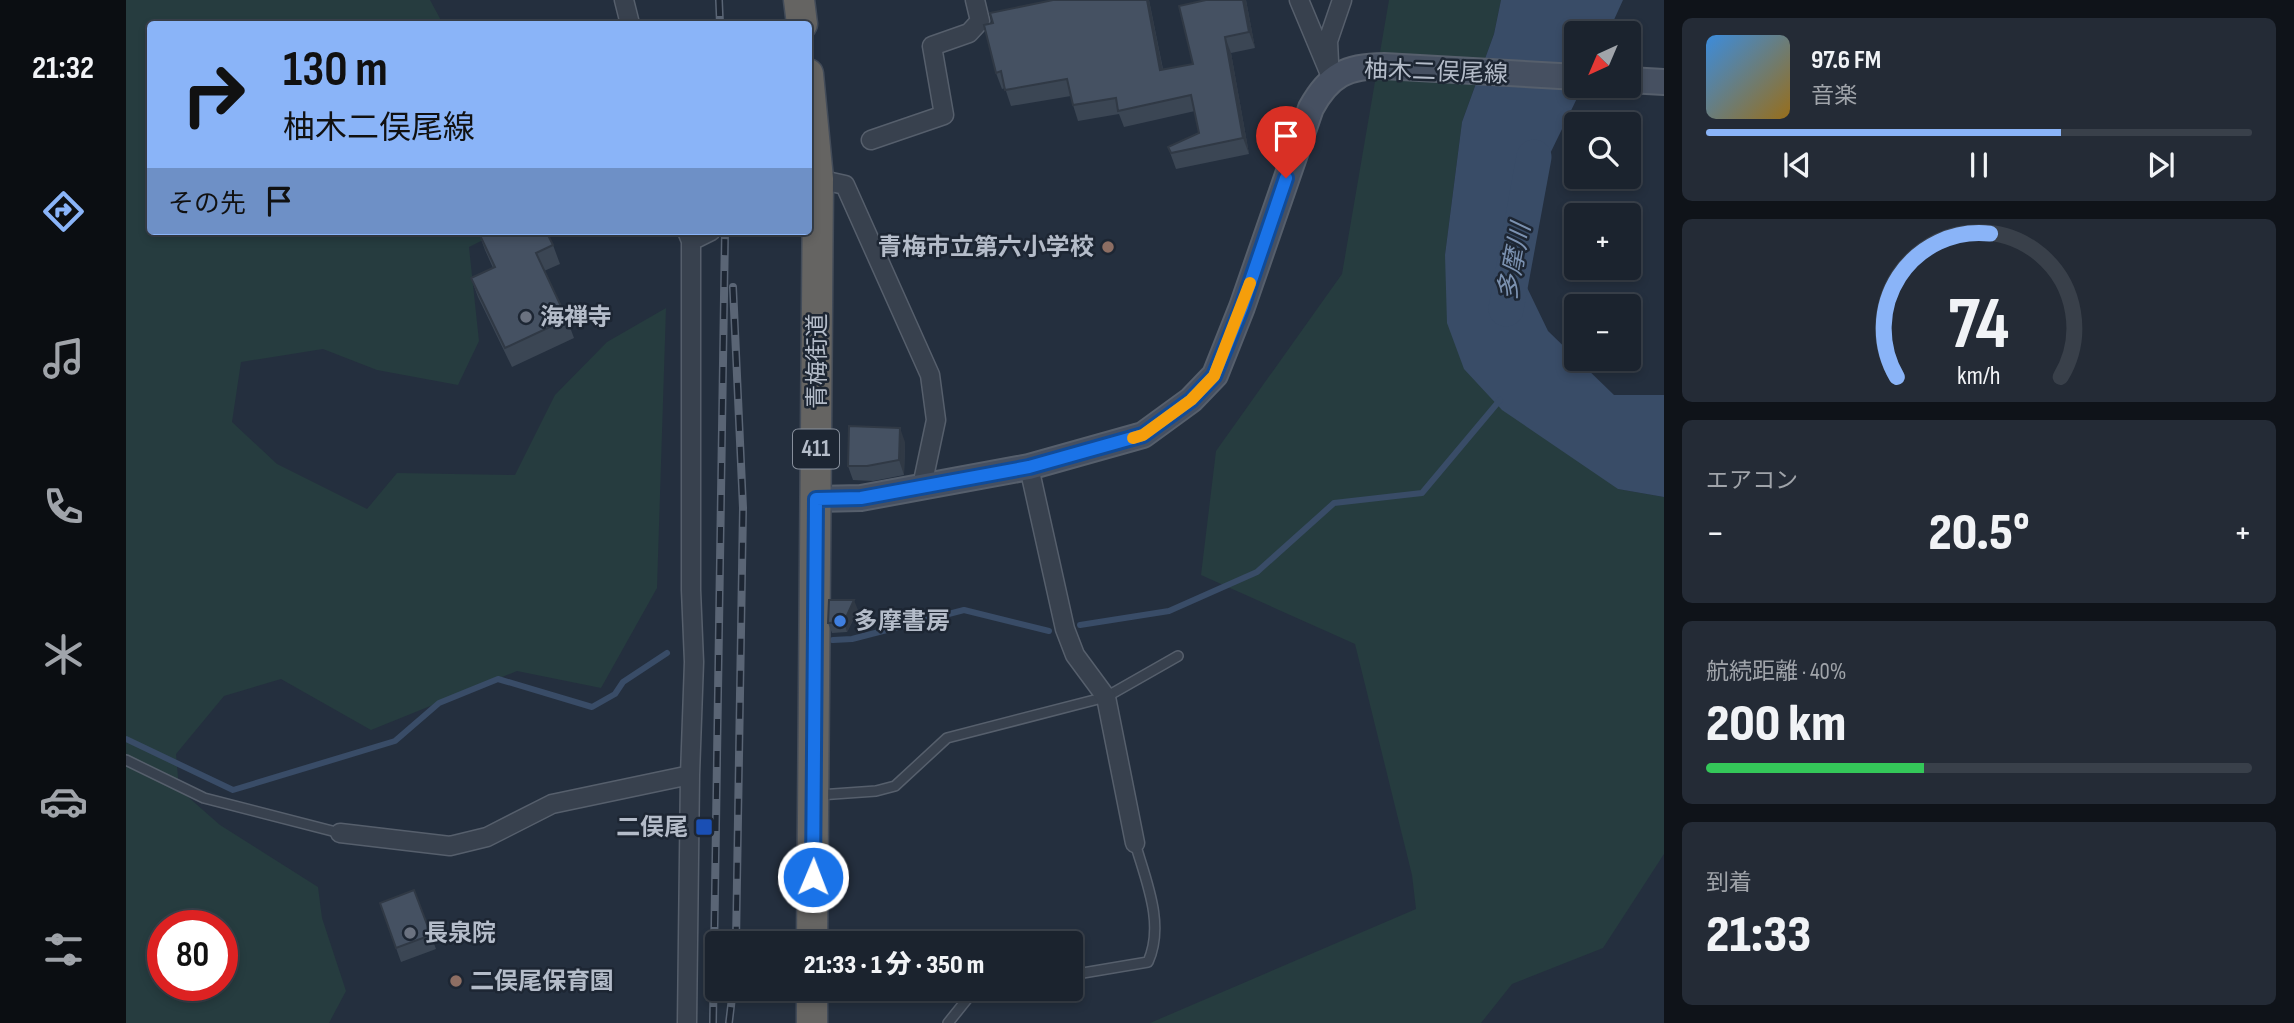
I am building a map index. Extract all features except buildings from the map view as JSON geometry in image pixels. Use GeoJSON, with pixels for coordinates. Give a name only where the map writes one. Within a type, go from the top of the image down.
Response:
{"type":"FeatureCollection","features":[{"type":"Feature","properties":{"kind":"highway"},"geometry":{"type":"LineString","coordinates":[[799,0],[802,21]]}},
{"type":"Feature","properties":{"kind":"highway","name":"青梅街道"},"geometry":{"type":"LineString","coordinates":[[812,160],[816,499],[812,931]]}},
{"type":"Feature","properties":{"kind":"highway"},"geometry":{"type":"LineString","coordinates":[[812,1001],[812,1023]]}},
{"type":"Feature","properties":{"kind":"main road","name":"柚木二俣尾線"},"geometry":{"type":"LineString","coordinates":[[816,499],[861,498],[1029,467],[1143,435],[1191,400],[1214,376],[1242,307],[1303,127],[1318,96],[1332,79],[1352,69],[1384,66],[1564,76]]}},
{"type":"Feature","properties":{"kind":"main road"},"geometry":{"type":"LineString","coordinates":[[1642,81],[1664,82]]}},
{"type":"Feature","properties":{"kind":"street"},"geometry":{"type":"LineString","coordinates":[[624,0],[629,21]]}},
{"type":"Feature","properties":{"kind":"street"},"geometry":{"type":"LineString","coordinates":[[871,140],[944,115],[932,46],[968,33],[980,22],[975,0]]}},
{"type":"Feature","properties":{"kind":"street"},"geometry":{"type":"LineString","coordinates":[[1299,0],[1332,79]]}},
{"type":"Feature","properties":{"kind":"street"},"geometry":{"type":"LineString","coordinates":[[1332,79],[1327,49],[1342,0]]}},
{"type":"Feature","properties":{"kind":"street"},"geometry":{"type":"LineString","coordinates":[[813,181],[845,185],[930,375],[936,420],[922,486]]}},
{"type":"Feature","properties":{"kind":"street"},"geometry":{"type":"LineString","coordinates":[[687,1023],[694,662],[691,590],[689,236]]}},
{"type":"Feature","properties":{"kind":"street"},"geometry":{"type":"LineString","coordinates":[[1029,467],[1065,629],[1075,655],[1106,697],[1135,843]]}},
{"type":"Feature","properties":{"kind":"street"},"geometry":{"type":"LineString","coordinates":[[340,833],[450,846],[487,837],[552,804],[690,775]]}},
{"type":"Feature","properties":{"kind":"lane"},"geometry":{"type":"LineString","coordinates":[[813,796],[876,791],[895,786],[947,738],[1106,697],[1178,656]]}},
{"type":"Feature","properties":{"kind":"lane"},"geometry":{"type":"LineString","coordinates":[[126,761],[204,797],[340,833]]}},
{"type":"Feature","properties":{"kind":"lane"},"geometry":{"type":"LineString","coordinates":[[1083,973],[1148,962],[1154,948],[1153,906],[1135,843]]}},
{"type":"Feature","properties":{"kind":"lane"},"geometry":{"type":"LineString","coordinates":[[948,1023],[966,1001]]}},
{"type":"Feature","properties":{"kind":"green space"},"geometry":{"type":"Polygon","coordinates":[[[126,0],[430,0],[441,21],[147,21],[147,235],[493,235],[469,247],[479,341],[458,385],[377,370],[323,349],[241,362],[232,422],[277,464],[367,509],[397,473],[515,475],[555,395],[607,342],[666,308],[657,588],[601,688],[517,671],[371,730],[281,679],[224,696],[176,754],[179,789],[220,825],[318,887],[322,918],[346,991],[329,1023],[126,1023],[126,0]]]}},
{"type":"Feature","properties":{"kind":"green space"},"geometry":{"type":"Polygon","coordinates":[[[1389,0],[1501,0],[1494,34],[1462,122],[1445,255],[1618,489],[1664,497],[1664,854],[1603,948],[1512,984],[1481,1023],[1150,1023],[1416,909],[1412,875],[1355,644],[1201,575],[1216,451],[1342,274],[1389,0]]]}},
{"type":"Feature","properties":{"kind":"water"},"geometry":{"type":"Polygon","coordinates":[[[1501,0],[1623,0],[1613,21],[1564,21],[1564,98],[1577,98],[1570,112],[1564,112],[1564,125],[1506,244],[1548,331],[1564,347],[1564,371],[1589,371],[1614,395],[1664,395],[1664,497],[1618,489],[1502,410],[1464,369],[1447,323],[1445,255],[1462,122],[1494,34],[1501,0]]]}},
{"type":"Feature","properties":{"kind":"waterway","name":"多摩川"},"geometry":{"type":"LineString","coordinates":[[1506,309],[1534,157]]}},
{"type":"Feature","properties":{"kind":"waterway"},"geometry":{"type":"LineString","coordinates":[[1080,625],[1169,611],[1257,572],[1334,503],[1422,493],[1500,400]]}},
{"type":"Feature","properties":{"kind":"waterway"},"geometry":{"type":"LineString","coordinates":[[833,640],[852,639],[964,610],[1049,631]]}},
{"type":"Feature","properties":{"kind":"waterway"},"geometry":{"type":"LineString","coordinates":[[126,739],[233,790],[395,741],[439,703],[498,679],[592,707],[615,694],[623,682],[667,653]]}},
{"type":"Feature","properties":{"kind":"railway"},"geometry":{"type":"LineString","coordinates":[[719,0],[720,21]]}},
{"type":"Feature","properties":{"kind":"railway"},"geometry":{"type":"LineString","coordinates":[[713,1023],[725,235]]}},
{"type":"Feature","properties":{"kind":"railway"},"geometry":{"type":"LineString","coordinates":[[733,287],[743,508],[736,931]]}},
{"type":"Feature","properties":{"kind":"railway"},"geometry":{"type":"LineString","coordinates":[[729,1023],[732,1001]]}},
{"type":"Feature","properties":{"kind":"slow traffic"},"geometry":{"type":"LineString","coordinates":[[1133,438],[1143,435],[1191,400],[1214,376],[1250,283]]}},
{"type":"Feature","properties":{"kind":"place","name":"青梅市立第六小学校"},"geometry":{"type":"Point","coordinates":[1108,247]}},
{"type":"Feature","properties":{"kind":"place","name":"海禅寺"},"geometry":{"type":"Point","coordinates":[526,317]}},
{"type":"Feature","properties":{"kind":"place","name":"多摩書房"},"geometry":{"type":"Point","coordinates":[840,621]}},
{"type":"Feature","properties":{"kind":"place","name":"二俣尾"},"geometry":{"type":"Point","coordinates":[704,827]}},
{"type":"Feature","properties":{"kind":"place","name":"長泉院"},"geometry":{"type":"Point","coordinates":[410,933]}},
{"type":"Feature","properties":{"kind":"place","name":"二俣尾保育園"},"geometry":{"type":"Point","coordinates":[456,981]}},
{"type":"Feature","properties":{"kind":"route"},"geometry":{"type":"LineString","coordinates":[[813,877],[816,499],[861,498],[1029,467],[1143,435],[1191,400],[1214,376],[1242,307],[1286,178]]}}]}
